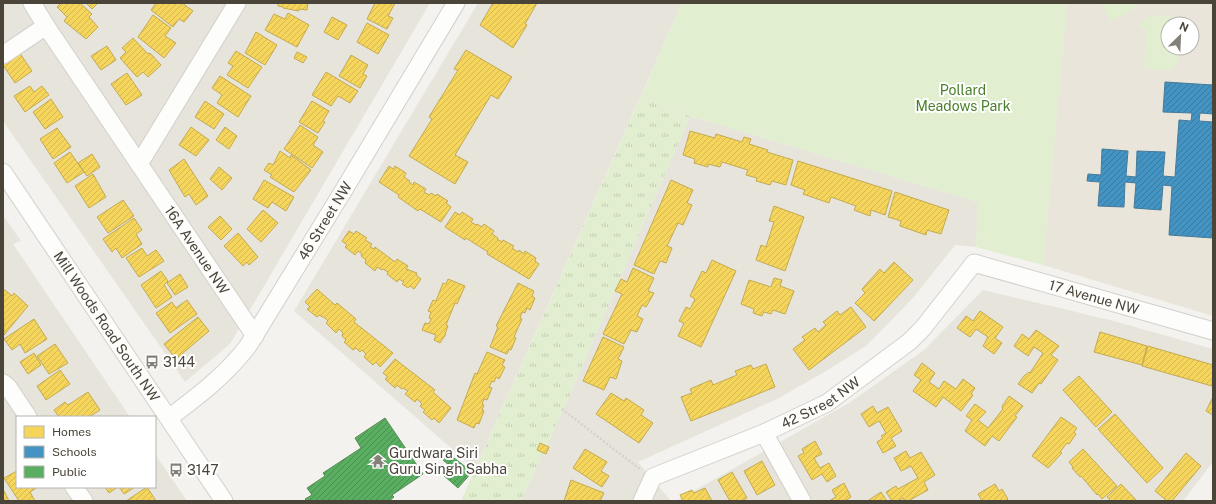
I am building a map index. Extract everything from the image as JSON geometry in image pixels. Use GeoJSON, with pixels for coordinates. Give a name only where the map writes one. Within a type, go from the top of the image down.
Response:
{"type":"FeatureCollection","features":[{"type":"Feature","properties":{"kind":"street"},"geometry":{"type":"LineString","coordinates":[[139,164],[237,3]]}},
{"type":"Feature","properties":{"kind":"street","name":"46 Street NW"},"geometry":{"type":"LineString","coordinates":[[169,418],[221,377],[240,357],[255,336],[456,3]]}},
{"type":"Feature","properties":{"kind":"street","name":"16A Avenue NW"},"geometry":{"type":"LineString","coordinates":[[33,6],[255,336]]}},
{"type":"Feature","properties":{"kind":"street"},"geometry":{"type":"LineString","coordinates":[[3,55],[46,26]]}},
{"type":"Feature","properties":{"kind":"street","name":"Mill Woods Road South NW"},"geometry":{"type":"LineString","coordinates":[[3,172],[224,501]]}},
{"type":"Feature","properties":{"kind":"street","name":"17 Avenue NW"},"geometry":{"type":"LineString","coordinates":[[974,263],[1213,331]]}},
{"type":"Feature","properties":{"kind":"street","name":"42 Street NW"},"geometry":{"type":"LineString","coordinates":[[642,501],[652,477],[764,433],[827,403],[909,342],[923,328],[974,263]]}},
{"type":"Feature","properties":{"kind":"street"},"geometry":{"type":"LineString","coordinates":[[3,383],[8,387],[27,416]]}},
{"type":"Feature","properties":{"kind":"street"},"geometry":{"type":"LineString","coordinates":[[764,433],[802,501]]}},
{"type":"Feature","properties":{"kind":"street"},"geometry":{"type":"LineString","coordinates":[[75,488],[84,501]]}},
{"type":"Feature","properties":{"kind":"path"},"geometry":{"type":"LineString","coordinates":[[562,409],[641,471]]}},
{"type":"Feature","properties":{"kind":"shaded area"},"geometry":{"type":"Polygon","coordinates":[[[3,3],[430,3],[230,344],[185,382],[3,121],[3,3]]]}},
{"type":"Feature","properties":{"kind":"shaded area"},"geometry":{"type":"Polygon","coordinates":[[[478,3],[682,3],[475,469],[294,311],[478,3]]]}},
{"type":"Feature","properties":{"kind":"shaded area"},"geometry":{"type":"Polygon","coordinates":[[[1067,3],[1213,3],[1213,316],[1043,265],[1067,3]]]}},
{"type":"Feature","properties":{"kind":"shaded area"},"geometry":{"type":"Polygon","coordinates":[[[690,116],[978,202],[976,247],[955,245],[913,298],[866,346],[779,398],[638,462],[671,501],[521,501],[567,401],[690,116]]]}},
{"type":"Feature","properties":{"kind":"shaded area"},"geometry":{"type":"Polygon","coordinates":[[[3,215],[21,241],[13,244],[129,416],[16,416],[16,488],[156,488],[156,455],[187,501],[3,501],[3,215]]]}},
{"type":"Feature","properties":{"kind":"shaded area"},"geometry":{"type":"Polygon","coordinates":[[[983,290],[1114,321],[1213,349],[1213,462],[1183,501],[676,501],[849,403],[924,350],[983,290]]]}},
{"type":"Feature","properties":{"kind":"green space","name":"Pollard Meadows Park"},"geometry":{"type":"Polygon","coordinates":[[[682,3],[1067,3],[1043,265],[976,247],[978,202],[690,116],[641,96],[682,3]]]}},
{"type":"Feature","properties":{"kind":"green space"},"geometry":{"type":"Polygon","coordinates":[[[1101,3],[1135,3],[1137,7],[1111,21],[1101,3]]]}},
{"type":"Feature","properties":{"kind":"green space"},"geometry":{"type":"Polygon","coordinates":[[[1152,15],[1164,16],[1160,16],[1160,56],[1179,56],[1178,64],[1169,71],[1144,68],[1146,32],[1139,24],[1152,15]]]}},
{"type":"Feature","properties":{"kind":"green space"},"geometry":{"type":"Polygon","coordinates":[[[641,96],[690,116],[567,401],[521,501],[461,501],[641,96]]]}},
{"type":"Feature","properties":{"kind":"building: Homes"},"geometry":{"type":"Polygon","coordinates":[[[61,3],[80,3],[92,14],[89,17],[98,27],[86,39],[64,21],[67,17],[57,7],[61,3]]]}},
{"type":"Feature","properties":{"kind":"building: Homes"},"geometry":{"type":"Polygon","coordinates":[[[86,3],[98,3],[92,9],[86,3]]]}},
{"type":"Feature","properties":{"kind":"building: Homes"},"geometry":{"type":"Polygon","coordinates":[[[156,3],[182,3],[193,11],[184,22],[179,19],[173,27],[151,10],[156,3]]]}},
{"type":"Feature","properties":{"kind":"building: Homes"},"geometry":{"type":"Polygon","coordinates":[[[278,3],[308,3],[307,10],[299,9],[299,11],[283,8],[278,6],[278,3]]]}},
{"type":"Feature","properties":{"kind":"building: Homes"},"geometry":{"type":"Polygon","coordinates":[[[375,3],[395,3],[388,16],[393,18],[387,29],[367,19],[375,3]]]}},
{"type":"Feature","properties":{"kind":"building: Homes"},"geometry":{"type":"Polygon","coordinates":[[[493,3],[537,3],[525,24],[527,25],[513,48],[480,25],[493,3]]]}},
{"type":"Feature","properties":{"kind":"building: Homes"},"geometry":{"type":"Polygon","coordinates":[[[288,13],[309,25],[297,47],[265,30],[274,14],[285,19],[288,13]]]}},
{"type":"Feature","properties":{"kind":"building: Homes"},"geometry":{"type":"Polygon","coordinates":[[[153,15],[171,28],[165,36],[176,43],[164,58],[138,37],[153,15]]]}},
{"type":"Feature","properties":{"kind":"building: Homes"},"geometry":{"type":"Polygon","coordinates":[[[332,17],[347,25],[338,40],[324,32],[332,17]]]}},
{"type":"Feature","properties":{"kind":"building: Homes"},"geometry":{"type":"Polygon","coordinates":[[[367,23],[389,35],[378,54],[357,42],[367,23]]]}},
{"type":"Feature","properties":{"kind":"building: Homes"},"geometry":{"type":"Polygon","coordinates":[[[256,32],[277,45],[265,65],[245,53],[256,32]]]}},
{"type":"Feature","properties":{"kind":"building: Homes"},"geometry":{"type":"Polygon","coordinates":[[[133,38],[161,65],[148,77],[143,72],[137,77],[120,58],[126,52],[122,48],[133,38]]]}},
{"type":"Feature","properties":{"kind":"building: Homes"},"geometry":{"type":"Polygon","coordinates":[[[107,46],[116,60],[101,70],[91,56],[107,46]]]}},
{"type":"Feature","properties":{"kind":"building: Homes"},"geometry":{"type":"Polygon","coordinates":[[[17,49],[32,71],[15,83],[3,65],[3,58],[17,49]]]}},
{"type":"Feature","properties":{"kind":"building: Homes"},"geometry":{"type":"Polygon","coordinates":[[[466,50],[512,77],[498,99],[491,95],[455,155],[468,162],[455,184],[409,156],[432,119],[429,117],[458,70],[454,69],[466,50]]]}},
{"type":"Feature","properties":{"kind":"building: Homes"},"geometry":{"type":"Polygon","coordinates":[[[236,51],[262,67],[248,88],[227,75],[233,66],[228,63],[236,51]]]}},
{"type":"Feature","properties":{"kind":"building: Homes"},"geometry":{"type":"Polygon","coordinates":[[[297,52],[307,57],[303,63],[294,58],[297,52]]]}},
{"type":"Feature","properties":{"kind":"building: Homes"},"geometry":{"type":"Polygon","coordinates":[[[351,55],[368,65],[363,74],[367,76],[360,88],[339,76],[351,55]]]}},
{"type":"Feature","properties":{"kind":"building: Homes"},"geometry":{"type":"Polygon","coordinates":[[[326,72],[358,91],[350,103],[338,96],[331,106],[312,95],[326,72]]]}},
{"type":"Feature","properties":{"kind":"building: Homes"},"geometry":{"type":"Polygon","coordinates":[[[127,73],[142,95],[126,105],[111,84],[127,73]]]}},
{"type":"Feature","properties":{"kind":"building: Homes"},"geometry":{"type":"Polygon","coordinates":[[[220,76],[251,96],[238,117],[217,103],[222,95],[212,88],[220,76]]]}},
{"type":"Feature","properties":{"kind":"building: Homes"},"geometry":{"type":"Polygon","coordinates":[[[30,86],[34,92],[42,86],[49,95],[25,112],[14,96],[30,86]]]}},
{"type":"Feature","properties":{"kind":"building: Homes"},"geometry":{"type":"Polygon","coordinates":[[[51,99],[63,117],[45,129],[33,112],[51,99]]]}},
{"type":"Feature","properties":{"kind":"building: Homes"},"geometry":{"type":"Polygon","coordinates":[[[205,101],[224,114],[214,129],[195,117],[205,101]]]}},
{"type":"Feature","properties":{"kind":"building: Homes"},"geometry":{"type":"Polygon","coordinates":[[[312,101],[329,111],[323,121],[325,122],[318,133],[299,122],[312,101]]]}},
{"type":"Feature","properties":{"kind":"building: Homes"},"geometry":{"type":"Polygon","coordinates":[[[300,125],[318,137],[313,145],[323,152],[312,168],[284,149],[300,125]]]}},
{"type":"Feature","properties":{"kind":"building: Homes"},"geometry":{"type":"Polygon","coordinates":[[[191,127],[209,140],[196,156],[179,145],[191,127]]]}},
{"type":"Feature","properties":{"kind":"building: Homes"},"geometry":{"type":"Polygon","coordinates":[[[225,127],[237,136],[229,149],[216,140],[225,127]]]}},
{"type":"Feature","properties":{"kind":"building: Homes"},"geometry":{"type":"Polygon","coordinates":[[[57,128],[71,147],[53,159],[40,139],[57,128]]]}},
{"type":"Feature","properties":{"kind":"building: Homes"},"geometry":{"type":"Polygon","coordinates":[[[690,131],[715,138],[716,134],[742,142],[744,137],[751,139],[749,144],[768,150],[767,152],[793,160],[786,185],[772,181],[770,185],[756,181],[757,178],[746,175],[748,170],[722,162],[720,167],[708,164],[708,167],[694,163],[695,159],[683,155],[690,131]]]}},
{"type":"Feature","properties":{"kind":"building: Homes"},"geometry":{"type":"Polygon","coordinates":[[[280,151],[290,158],[291,155],[311,170],[294,192],[270,177],[272,175],[264,170],[269,163],[273,165],[280,151]]]}},
{"type":"Feature","properties":{"kind":"building: Homes"},"geometry":{"type":"Polygon","coordinates":[[[70,152],[84,172],[67,183],[54,163],[70,152]]]}},
{"type":"Feature","properties":{"kind":"building: Homes"},"geometry":{"type":"Polygon","coordinates":[[[92,154],[100,167],[87,176],[78,163],[92,154]]]}},
{"type":"Feature","properties":{"kind":"building: Homes"},"geometry":{"type":"Polygon","coordinates":[[[184,159],[208,196],[196,205],[189,194],[185,197],[169,170],[184,159]]]}},
{"type":"Feature","properties":{"kind":"building: Homes"},"geometry":{"type":"Polygon","coordinates":[[[798,161],[892,191],[885,215],[871,210],[870,216],[854,210],[856,206],[831,197],[829,203],[803,194],[805,190],[791,185],[798,161]]]}},
{"type":"Feature","properties":{"kind":"building: Homes"},"geometry":{"type":"Polygon","coordinates":[[[389,166],[393,169],[395,166],[406,173],[404,177],[410,181],[409,182],[413,185],[414,182],[426,189],[424,192],[429,195],[431,193],[436,196],[437,194],[448,201],[446,203],[451,207],[441,222],[420,209],[418,211],[398,197],[399,195],[379,182],[389,166]]]}},
{"type":"Feature","properties":{"kind":"building: Homes"},"geometry":{"type":"Polygon","coordinates":[[[219,167],[232,178],[222,190],[210,179],[219,167]]]}},
{"type":"Feature","properties":{"kind":"building: Homes"},"geometry":{"type":"Polygon","coordinates":[[[93,174],[106,197],[89,208],[75,186],[93,174]]]}},
{"type":"Feature","properties":{"kind":"building: Homes"},"geometry":{"type":"Polygon","coordinates":[[[264,180],[294,197],[286,211],[272,202],[268,208],[253,199],[264,180]]]}},
{"type":"Feature","properties":{"kind":"building: Homes"},"geometry":{"type":"Polygon","coordinates":[[[671,180],[693,190],[687,203],[692,205],[683,225],[678,223],[667,246],[672,248],[666,263],[660,261],[654,274],[634,265],[671,180]]]}},
{"type":"Feature","properties":{"kind":"building: Homes"},"geometry":{"type":"Polygon","coordinates":[[[895,192],[949,210],[941,234],[927,230],[926,235],[900,226],[901,221],[888,217],[895,192]]]}},
{"type":"Feature","properties":{"kind":"building: Homes"},"geometry":{"type":"Polygon","coordinates":[[[123,200],[134,216],[108,233],[97,217],[123,200]]]}},
{"type":"Feature","properties":{"kind":"building: Homes"},"geometry":{"type":"Polygon","coordinates":[[[774,206],[804,217],[785,271],[756,260],[761,245],[766,247],[774,222],[769,221],[774,206]]]}},
{"type":"Feature","properties":{"kind":"building: Homes"},"geometry":{"type":"Polygon","coordinates":[[[263,210],[278,223],[261,242],[247,229],[263,210]]]}},
{"type":"Feature","properties":{"kind":"building: Homes"},"geometry":{"type":"Polygon","coordinates":[[[455,212],[460,215],[462,212],[473,219],[471,222],[476,225],[477,224],[482,227],[484,224],[494,231],[492,234],[498,238],[497,239],[502,242],[503,240],[514,246],[512,248],[518,252],[519,250],[524,254],[525,251],[536,258],[535,261],[539,264],[529,279],[487,254],[488,252],[466,238],[465,240],[445,227],[455,212]]]}},
{"type":"Feature","properties":{"kind":"building: Homes"},"geometry":{"type":"Polygon","coordinates":[[[220,216],[232,229],[221,240],[208,227],[220,216]]]}},
{"type":"Feature","properties":{"kind":"building: Homes"},"geometry":{"type":"Polygon","coordinates":[[[134,218],[142,230],[136,234],[142,244],[122,258],[116,248],[112,252],[103,239],[134,218]]]}},
{"type":"Feature","properties":{"kind":"building: Homes"},"geometry":{"type":"Polygon","coordinates":[[[349,231],[354,234],[356,231],[367,238],[365,240],[372,244],[370,247],[374,249],[375,247],[395,262],[397,259],[408,266],[406,269],[417,273],[416,275],[421,279],[414,289],[410,286],[408,288],[402,284],[404,282],[399,279],[397,282],[387,274],[388,272],[383,269],[382,270],[377,267],[375,271],[365,263],[366,260],[361,256],[362,254],[358,251],[355,255],[345,247],[347,245],[342,241],[349,231]]]}},
{"type":"Feature","properties":{"kind":"building: Homes"},"geometry":{"type":"Polygon","coordinates":[[[238,233],[258,257],[249,265],[247,262],[243,266],[224,246],[238,233]]]}},
{"type":"Feature","properties":{"kind":"building: Homes"},"geometry":{"type":"Polygon","coordinates":[[[142,248],[147,256],[156,250],[164,261],[139,277],[126,258],[142,248]]]}},
{"type":"Feature","properties":{"kind":"building: Homes"},"geometry":{"type":"Polygon","coordinates":[[[712,260],[736,271],[701,347],[678,336],[684,323],[679,321],[686,307],[690,309],[695,299],[690,296],[702,271],[706,273],[712,260]]]}},
{"type":"Feature","properties":{"kind":"building: Homes"},"geometry":{"type":"Polygon","coordinates":[[[894,262],[913,280],[874,321],[855,303],[865,293],[862,289],[880,269],[884,273],[894,262]]]}},
{"type":"Feature","properties":{"kind":"building: Homes"},"geometry":{"type":"Polygon","coordinates":[[[633,268],[654,278],[648,291],[654,293],[646,307],[642,305],[637,316],[643,319],[637,332],[631,330],[624,344],[603,334],[622,294],[615,291],[621,279],[627,282],[633,268]]]}},
{"type":"Feature","properties":{"kind":"building: Homes"},"geometry":{"type":"Polygon","coordinates":[[[161,271],[168,281],[164,285],[172,297],[156,308],[141,285],[161,271]]]}},
{"type":"Feature","properties":{"kind":"building: Homes"},"geometry":{"type":"Polygon","coordinates":[[[180,274],[188,287],[175,295],[167,283],[180,274]]]}},
{"type":"Feature","properties":{"kind":"building: Homes"},"geometry":{"type":"Polygon","coordinates":[[[774,278],[782,280],[780,286],[794,291],[785,314],[773,310],[771,314],[764,312],[762,316],[753,313],[754,309],[741,304],[749,280],[771,287],[774,278]]]}},
{"type":"Feature","properties":{"kind":"building: Homes"},"geometry":{"type":"Polygon","coordinates":[[[448,279],[465,286],[457,304],[455,303],[446,325],[448,326],[446,334],[440,343],[434,340],[436,335],[422,330],[425,323],[429,324],[431,319],[429,318],[431,312],[428,311],[433,300],[436,301],[443,283],[446,284],[448,279]]]}},
{"type":"Feature","properties":{"kind":"building: Homes"},"geometry":{"type":"Polygon","coordinates":[[[518,283],[534,291],[532,296],[535,298],[530,310],[527,308],[525,313],[522,312],[520,318],[522,319],[514,337],[516,338],[511,350],[509,349],[507,354],[490,347],[498,327],[496,326],[518,283]]]}},
{"type":"Feature","properties":{"kind":"building: Homes"},"geometry":{"type":"Polygon","coordinates":[[[317,289],[335,305],[337,303],[356,319],[354,322],[393,353],[380,367],[376,362],[373,365],[364,357],[366,354],[362,350],[360,352],[356,348],[353,350],[344,342],[346,340],[342,336],[343,333],[339,329],[336,333],[326,323],[328,321],[325,318],[319,315],[317,317],[307,309],[310,307],[305,302],[317,289]]]}},
{"type":"Feature","properties":{"kind":"building: Homes"},"geometry":{"type":"Polygon","coordinates":[[[5,290],[12,296],[14,293],[28,306],[4,335],[3,291],[5,290]]]}},
{"type":"Feature","properties":{"kind":"building: Homes"},"geometry":{"type":"Polygon","coordinates":[[[187,300],[197,314],[170,333],[156,313],[172,302],[176,308],[187,300]]]}},
{"type":"Feature","properties":{"kind":"building: Homes"},"geometry":{"type":"Polygon","coordinates":[[[851,307],[866,327],[809,370],[793,349],[805,340],[802,337],[815,328],[818,332],[826,325],[823,322],[837,311],[840,315],[851,307]]]}},
{"type":"Feature","properties":{"kind":"building: Homes"},"geometry":{"type":"Polygon","coordinates":[[[980,311],[1003,327],[995,338],[1002,343],[994,354],[983,346],[988,337],[976,329],[970,337],[957,328],[966,316],[973,321],[980,311]]]}},
{"type":"Feature","properties":{"kind":"building: Homes"},"geometry":{"type":"Polygon","coordinates":[[[198,317],[209,331],[176,359],[164,344],[198,317]]]}},
{"type":"Feature","properties":{"kind":"building: Homes"},"geometry":{"type":"Polygon","coordinates":[[[34,319],[47,339],[25,353],[20,344],[12,350],[4,339],[34,319]]]}},
{"type":"Feature","properties":{"kind":"building: Homes"},"geometry":{"type":"Polygon","coordinates":[[[1036,330],[1059,346],[1051,355],[1058,360],[1041,384],[1039,383],[1032,393],[1018,384],[1024,376],[1029,372],[1030,373],[1043,353],[1034,347],[1028,356],[1014,346],[1022,334],[1029,339],[1036,330]]]}},
{"type":"Feature","properties":{"kind":"building: Homes"},"geometry":{"type":"Polygon","coordinates":[[[1100,332],[1147,346],[1142,365],[1094,352],[1100,332]]]}},
{"type":"Feature","properties":{"kind":"building: Homes"},"geometry":{"type":"Polygon","coordinates":[[[603,337],[624,347],[618,359],[622,361],[616,379],[610,377],[604,390],[583,381],[603,337]]]}},
{"type":"Feature","properties":{"kind":"building: Homes"},"geometry":{"type":"Polygon","coordinates":[[[55,344],[68,363],[49,374],[37,356],[55,344]]]}},
{"type":"Feature","properties":{"kind":"building: Homes"},"geometry":{"type":"Polygon","coordinates":[[[1148,346],[1213,365],[1212,386],[1142,366],[1148,346]]]}},
{"type":"Feature","properties":{"kind":"building: Homes"},"geometry":{"type":"Polygon","coordinates":[[[487,352],[505,360],[502,365],[505,367],[499,379],[496,377],[494,382],[492,381],[489,387],[492,388],[487,400],[484,399],[482,404],[484,405],[482,410],[484,411],[479,424],[476,423],[474,428],[457,420],[475,373],[477,374],[487,352]]]}},
{"type":"Feature","properties":{"kind":"building: Homes"},"geometry":{"type":"Polygon","coordinates":[[[34,353],[41,365],[28,374],[20,362],[34,353]]]}},
{"type":"Feature","properties":{"kind":"building: Homes"},"geometry":{"type":"Polygon","coordinates":[[[395,359],[435,390],[433,392],[451,408],[439,423],[434,418],[432,420],[423,412],[425,410],[420,406],[422,404],[417,399],[415,402],[405,394],[408,391],[397,385],[395,388],[385,379],[388,377],[383,373],[395,359]]]}},
{"type":"Feature","properties":{"kind":"building: Homes"},"geometry":{"type":"Polygon","coordinates":[[[922,363],[935,373],[929,382],[939,389],[944,381],[956,389],[963,379],[975,388],[971,394],[973,395],[961,411],[943,397],[936,407],[913,391],[921,380],[914,375],[922,363]]]}},
{"type":"Feature","properties":{"kind":"building: Homes"},"geometry":{"type":"Polygon","coordinates":[[[766,364],[775,387],[691,421],[681,397],[692,393],[690,389],[711,380],[713,385],[737,375],[735,371],[751,365],[753,369],[766,364]]]}},
{"type":"Feature","properties":{"kind":"building: Homes"},"geometry":{"type":"Polygon","coordinates":[[[60,370],[70,384],[46,400],[37,386],[60,370]]]}},
{"type":"Feature","properties":{"kind":"building: Homes"},"geometry":{"type":"Polygon","coordinates":[[[1079,376],[1112,412],[1096,427],[1063,390],[1079,376]]]}},
{"type":"Feature","properties":{"kind":"building: Homes"},"geometry":{"type":"Polygon","coordinates":[[[88,392],[100,410],[91,416],[58,416],[54,410],[65,402],[68,405],[88,392]]]}},
{"type":"Feature","properties":{"kind":"building: Homes"},"geometry":{"type":"Polygon","coordinates":[[[611,393],[624,401],[626,398],[644,410],[641,415],[653,423],[639,443],[596,414],[611,393]]]}},
{"type":"Feature","properties":{"kind":"building: Homes"},"geometry":{"type":"Polygon","coordinates":[[[1009,396],[1023,406],[1015,416],[1017,417],[999,441],[992,436],[985,446],[965,431],[972,420],[966,416],[975,404],[986,412],[978,420],[988,428],[1003,409],[1003,405],[1009,396]]]}},
{"type":"Feature","properties":{"kind":"building: Homes"},"geometry":{"type":"Polygon","coordinates":[[[1213,397],[1213,415],[1206,411],[1213,397]]]}},
{"type":"Feature","properties":{"kind":"building: Homes"},"geometry":{"type":"Polygon","coordinates":[[[873,406],[877,413],[888,407],[902,431],[891,438],[896,446],[883,453],[877,442],[883,438],[881,436],[886,433],[879,421],[869,427],[861,414],[873,406]]]}},
{"type":"Feature","properties":{"kind":"building: Homes"},"geometry":{"type":"Polygon","coordinates":[[[1115,414],[1163,468],[1147,483],[1098,429],[1115,414]]]}},
{"type":"Feature","properties":{"kind":"building: Homes"},"geometry":{"type":"Polygon","coordinates":[[[1061,417],[1077,428],[1074,432],[1076,434],[1069,444],[1067,443],[1060,452],[1062,453],[1048,468],[1032,456],[1061,417]]]}},
{"type":"Feature","properties":{"kind":"building: Homes"},"geometry":{"type":"Polygon","coordinates":[[[815,441],[822,454],[814,458],[820,468],[829,463],[836,476],[827,482],[822,474],[812,480],[798,456],[804,453],[802,449],[815,441]]]}},
{"type":"Feature","properties":{"kind":"building: Homes"},"geometry":{"type":"Polygon","coordinates":[[[540,443],[549,447],[546,454],[537,450],[540,443]]]}},
{"type":"Feature","properties":{"kind":"building: Homes"},"geometry":{"type":"Polygon","coordinates":[[[585,449],[607,462],[601,471],[609,476],[602,487],[573,468],[585,449]]]}},
{"type":"Feature","properties":{"kind":"building: Homes"},"geometry":{"type":"Polygon","coordinates":[[[1083,449],[1117,486],[1102,499],[1081,476],[1080,477],[1069,462],[1083,449]]]}},
{"type":"Feature","properties":{"kind":"building: Homes"},"geometry":{"type":"Polygon","coordinates":[[[906,451],[910,458],[921,452],[935,475],[924,482],[928,490],[908,501],[905,501],[903,498],[898,501],[892,501],[886,492],[896,486],[898,489],[918,478],[911,466],[901,471],[894,458],[906,451]]]}},
{"type":"Feature","properties":{"kind":"building: Homes"},"geometry":{"type":"Polygon","coordinates":[[[1186,453],[1201,466],[1172,501],[1167,501],[1155,491],[1186,453]]]}},
{"type":"Feature","properties":{"kind":"building: Homes"},"geometry":{"type":"Polygon","coordinates":[[[762,461],[775,485],[757,495],[744,471],[762,461]]]}},
{"type":"Feature","properties":{"kind":"building: Homes"},"geometry":{"type":"Polygon","coordinates":[[[16,472],[16,488],[36,488],[30,492],[35,501],[19,501],[4,478],[16,472]]]}},
{"type":"Feature","properties":{"kind":"building: Homes"},"geometry":{"type":"Polygon","coordinates":[[[732,472],[747,498],[742,501],[730,501],[718,480],[732,472]]]}},
{"type":"Feature","properties":{"kind":"building: Homes"},"geometry":{"type":"Polygon","coordinates":[[[571,480],[604,493],[600,501],[564,501],[571,480]]]}},
{"type":"Feature","properties":{"kind":"building: Homes"},"geometry":{"type":"Polygon","coordinates":[[[844,483],[851,497],[845,501],[829,501],[836,497],[832,490],[844,483]]]}},
{"type":"Feature","properties":{"kind":"building: Homes"},"geometry":{"type":"Polygon","coordinates":[[[995,484],[999,491],[1002,489],[1008,499],[1006,501],[982,501],[978,494],[995,484]]]}},
{"type":"Feature","properties":{"kind":"building: Homes"},"geometry":{"type":"Polygon","coordinates":[[[1121,484],[1137,501],[1111,501],[1107,497],[1121,484]]]}},
{"type":"Feature","properties":{"kind":"building: Homes"},"geometry":{"type":"Polygon","coordinates":[[[106,488],[116,488],[109,493],[106,488]]]}},
{"type":"Feature","properties":{"kind":"building: Homes"},"geometry":{"type":"Polygon","coordinates":[[[120,488],[133,488],[124,494],[120,488]]]}},
{"type":"Feature","properties":{"kind":"building: Homes"},"geometry":{"type":"Polygon","coordinates":[[[148,488],[156,501],[126,501],[148,488]]]}},
{"type":"Feature","properties":{"kind":"building: Homes"},"geometry":{"type":"Polygon","coordinates":[[[705,488],[712,501],[683,501],[680,495],[692,490],[694,493],[705,488]]]}},
{"type":"Feature","properties":{"kind":"building: Homes"},"geometry":{"type":"Polygon","coordinates":[[[3,489],[9,501],[3,501],[3,489]]]}},
{"type":"Feature","properties":{"kind":"building: Homes"},"geometry":{"type":"Polygon","coordinates":[[[881,492],[887,501],[869,500],[881,492]]]}},
{"type":"Feature","properties":{"kind":"building: Schools"},"geometry":{"type":"Polygon","coordinates":[[[1165,82],[1213,85],[1213,114],[1200,113],[1199,121],[1213,122],[1213,238],[1169,235],[1172,186],[1163,185],[1161,210],[1134,208],[1136,183],[1125,182],[1124,207],[1098,206],[1100,182],[1087,181],[1088,174],[1101,175],[1102,149],[1128,151],[1126,176],[1136,177],[1137,151],[1165,152],[1163,176],[1175,177],[1179,120],[1191,121],[1192,113],[1163,112],[1165,82]]]}},
{"type":"Feature","properties":{"kind":"building: Public","name":"Gurdwara Siri Guru Singh Sabha"},"geometry":{"type":"Polygon","coordinates":[[[385,418],[423,474],[392,495],[394,497],[389,501],[307,501],[305,499],[312,495],[307,488],[325,476],[323,473],[361,448],[355,438],[385,418]]]}},
{"type":"Feature","properties":{"kind":"building: Public"},"geometry":{"type":"Polygon","coordinates":[[[449,454],[472,472],[458,488],[442,474],[449,465],[443,460],[449,454]]]}},
{"type":"Feature","properties":{"kind":"place","name":"3144"},"geometry":{"type":"Point","coordinates":[152,362]}},
{"type":"Feature","properties":{"kind":"place","name":"Gurdwara Siri Guru Singh Sabha"},"geometry":{"type":"Point","coordinates":[378,461]}},
{"type":"Feature","properties":{"kind":"place","name":"3147"},"geometry":{"type":"Point","coordinates":[176,470]}}]}
